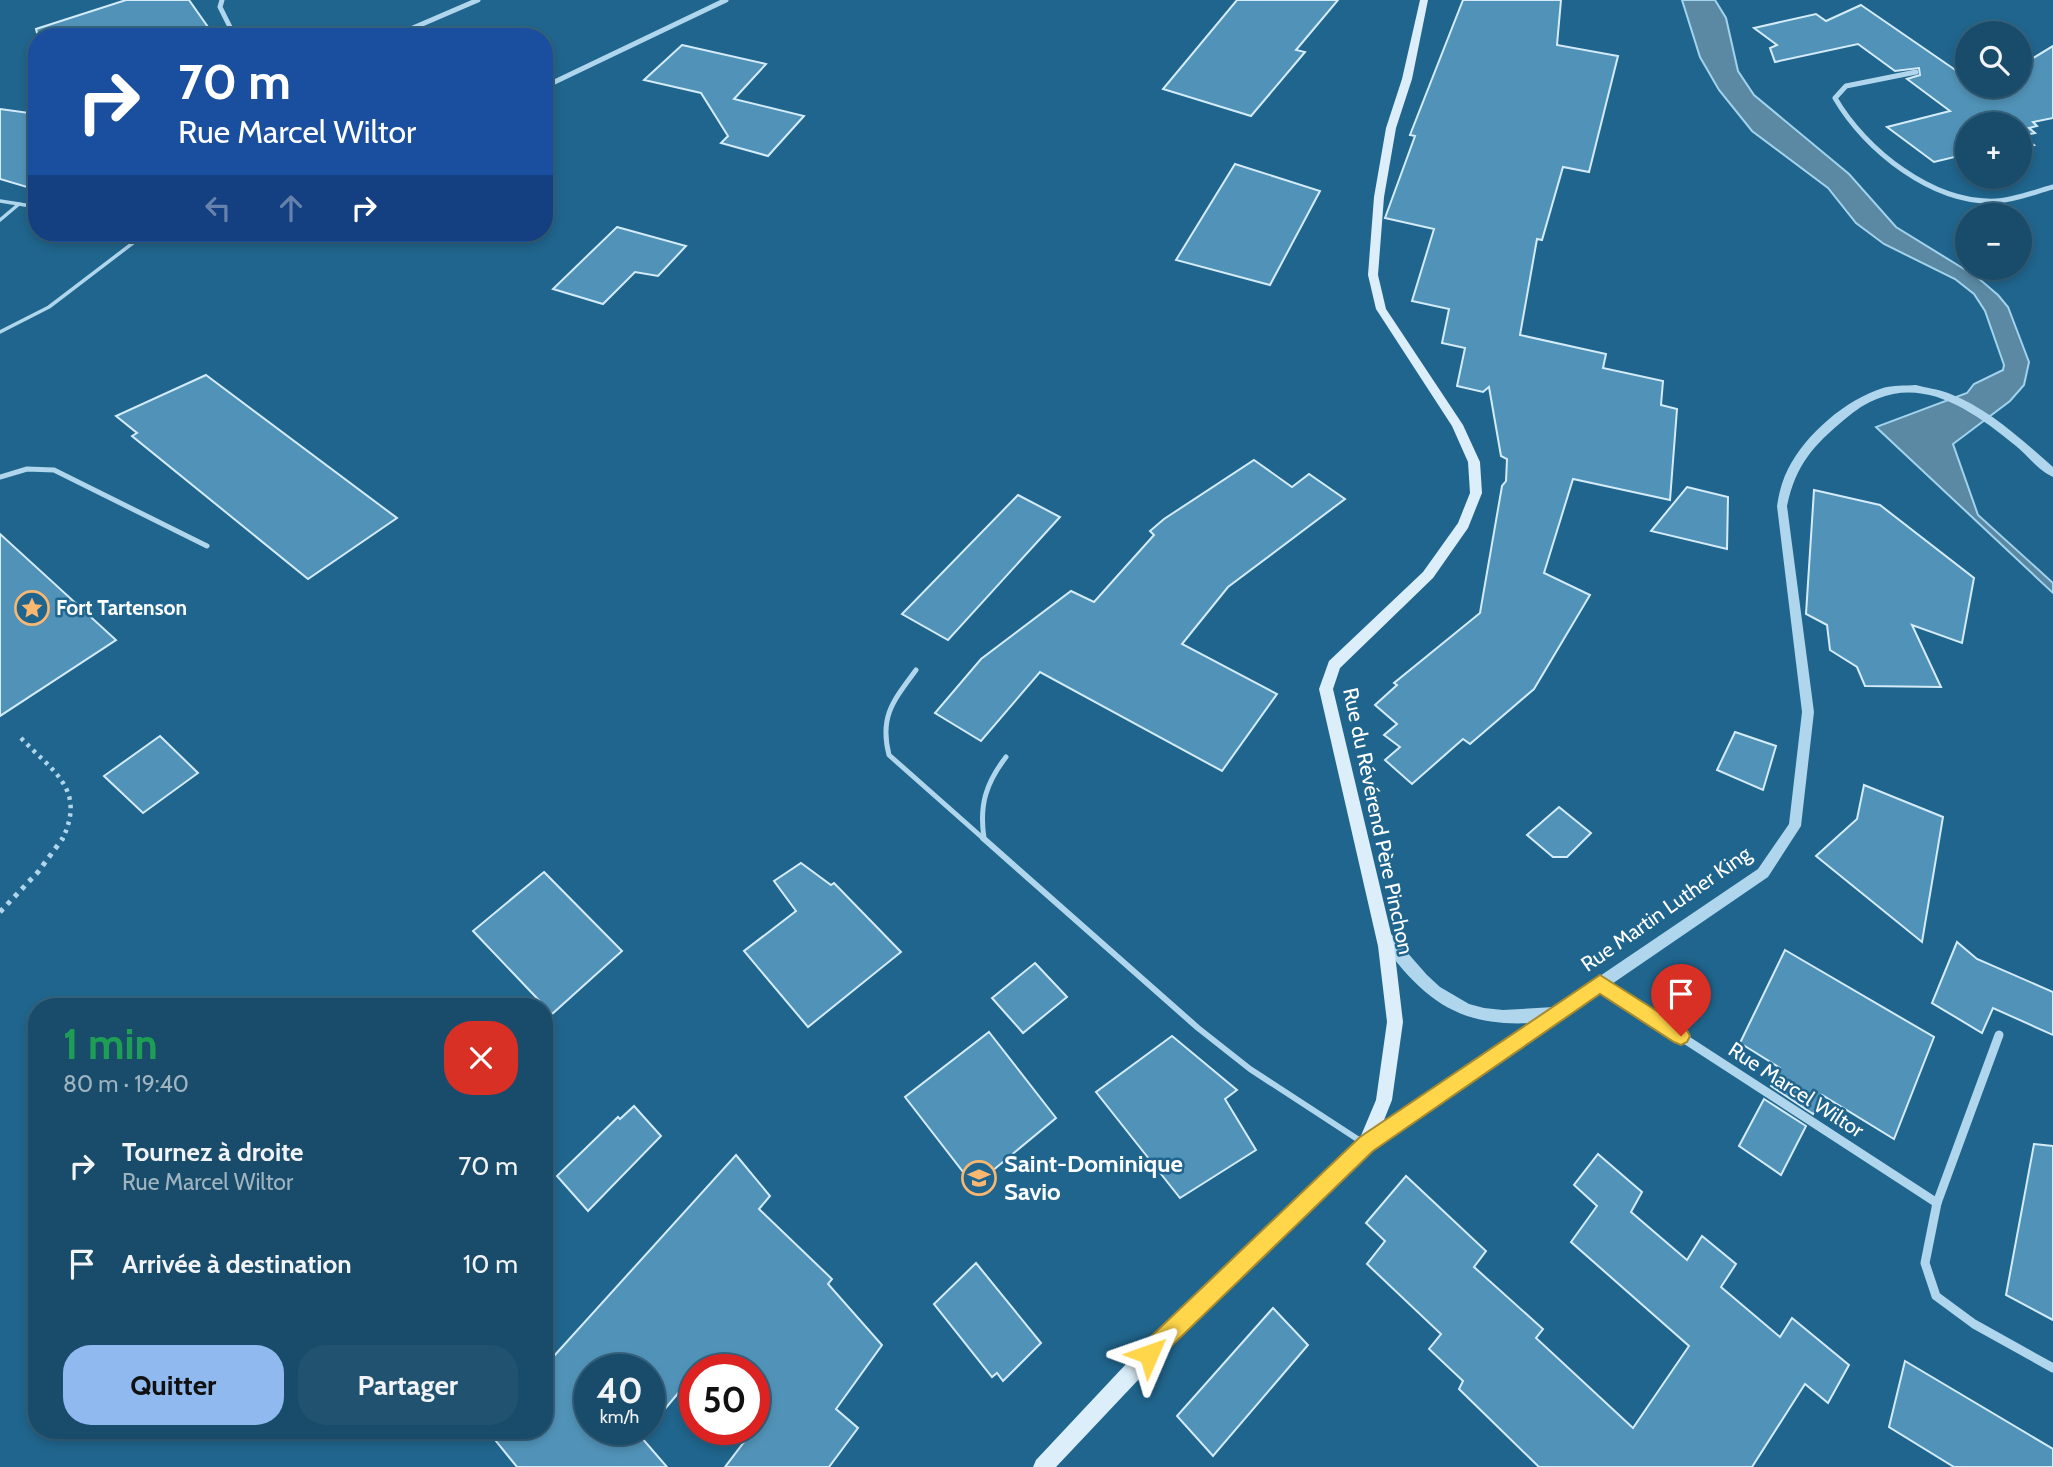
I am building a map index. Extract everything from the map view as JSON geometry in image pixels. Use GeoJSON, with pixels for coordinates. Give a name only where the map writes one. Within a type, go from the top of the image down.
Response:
{"type":"FeatureCollection","features":[{"type":"Feature","properties":{"kind":"main road","name":"Rue du Révérend Père Pinchon"},"geometry":{"type":"LineString","coordinates":[[1366,1144],[1384,1100],[1395,1022],[1384,936],[1326,689],[1334,665],[1428,575],[1464,525],[1476,493],[1474,462],[1457,425],[1381,309],[1373,275],[1379,197],[1391,128],[1407,79],[1424,0]]}},
{"type":"Feature","properties":{"kind":"main road","name":"Rue Martin Luther King"},"geometry":{"type":"LineString","coordinates":[[1043,1467],[1149,1354],[1366,1144]]}},
{"type":"Feature","properties":{"kind":"street"},"geometry":{"type":"LineString","coordinates":[[222,0],[220,7],[230,28]]}},
{"type":"Feature","properties":{"kind":"street"},"geometry":{"type":"LineString","coordinates":[[413,28],[478,0]]}},
{"type":"Feature","properties":{"kind":"street"},"geometry":{"type":"LineString","coordinates":[[553,83],[726,0]]}},
{"type":"Feature","properties":{"kind":"street"},"geometry":{"type":"LineString","coordinates":[[1916,72],[1846,86],[1835,98],[1840,110],[1863,135],[1917,177],[1954,196],[1996,201],[2053,187]]}},
{"type":"Feature","properties":{"kind":"street","name":"Rue Martin Luther King"},"geometry":{"type":"LineString","coordinates":[[1366,1144],[1763,873],[1795,826],[1808,712],[1783,506],[1787,476],[1805,451],[1842,412],[1860,399],[1889,389],[1942,392],[1998,424],[2053,473]]}},
{"type":"Feature","properties":{"kind":"street"},"geometry":{"type":"LineString","coordinates":[[1384,936],[1409,970],[1426,986],[1475,1013],[1501,1017],[1558,1013]]}},
{"type":"Feature","properties":{"kind":"street","name":"Rue Marcel Wiltor"},"geometry":{"type":"LineString","coordinates":[[1600,984],[1937,1203]]}},
{"type":"Feature","properties":{"kind":"street"},"geometry":{"type":"LineString","coordinates":[[1999,1035],[1937,1203],[1925,1263],[1936,1296],[1974,1324],[2053,1368]]}},
{"type":"Feature","properties":{"kind":"lane"},"geometry":{"type":"LineString","coordinates":[[0,201],[28,206]]}},
{"type":"Feature","properties":{"kind":"lane"},"geometry":{"type":"LineString","coordinates":[[0,220],[19,204]]}},
{"type":"Feature","properties":{"kind":"lane"},"geometry":{"type":"LineString","coordinates":[[0,331],[49,307],[137,242]]}},
{"type":"Feature","properties":{"kind":"lane"},"geometry":{"type":"LineString","coordinates":[[0,477],[24,468],[54,470],[207,547]]}},
{"type":"Feature","properties":{"kind":"lane"},"geometry":{"type":"LineString","coordinates":[[916,670],[886,716],[883,735],[889,755],[1198,1028],[1250,1069],[1366,1144]]}},
{"type":"Feature","properties":{"kind":"lane"},"geometry":{"type":"LineString","coordinates":[[984,838],[979,816],[983,795],[991,777],[1006,757]]}},
{"type":"Feature","properties":{"kind":"path"},"geometry":{"type":"LineString","coordinates":[[0,912],[54,854],[71,822],[74,806],[68,792],[21,738]]}},
{"type":"Feature","properties":{"kind":"water"},"geometry":{"type":"Polygon","coordinates":[[[1682,0],[1715,0],[1726,18],[1738,71],[1754,95],[1849,174],[1896,227],[1955,263],[1955,279],[1884,244],[1856,223],[1828,188],[1752,131],[1719,90],[1700,57],[1682,0]]]}},
{"type":"Feature","properties":{"kind":"water"},"geometry":{"type":"Polygon","coordinates":[[[1956,280],[1980,280],[1998,295],[2008,307],[2029,362],[2024,385],[2010,401],[1953,444],[1978,515],[2053,583],[2053,593],[1876,427],[1967,393],[1974,384],[2003,370],[2004,365],[1985,311],[1974,294],[1956,280]]]}},
{"type":"Feature","properties":{"kind":"building"},"geometry":{"type":"Polygon","coordinates":[[[126,0],[189,0],[209,28],[39,28],[126,0]]]}},
{"type":"Feature","properties":{"kind":"building"},"geometry":{"type":"Polygon","coordinates":[[[1237,0],[1338,0],[1296,50],[1305,52],[1251,116],[1163,89],[1237,0]]]}},
{"type":"Feature","properties":{"kind":"building"},"geometry":{"type":"Polygon","coordinates":[[[1463,0],[1561,0],[1557,45],[1618,56],[1589,172],[1563,167],[1542,240],[1537,239],[1520,335],[1606,354],[1603,368],[1663,381],[1661,405],[1677,409],[1670,500],[1573,479],[1544,573],[1590,595],[1534,689],[1470,744],[1463,739],[1412,784],[1385,760],[1400,747],[1384,735],[1397,724],[1375,705],[1397,685],[1394,683],[1480,613],[1502,486],[1506,481],[1507,459],[1501,456],[1489,387],[1483,392],[1457,386],[1465,348],[1442,343],[1449,309],[1412,301],[1434,229],[1385,218],[1415,136],[1410,135],[1463,0]]]}},
{"type":"Feature","properties":{"kind":"building"},"geometry":{"type":"Polygon","coordinates":[[[1861,5],[1955,70],[1955,98],[2032,98],[2032,59],[2053,46],[2053,118],[2033,122],[2037,126],[2032,127],[2032,112],[1955,112],[1955,157],[1934,162],[1887,127],[1950,111],[1907,79],[1920,75],[1919,68],[1895,71],[1858,44],[1775,62],[1770,48],[1777,45],[1754,28],[1816,14],[1826,21],[1861,5]]]}},
{"type":"Feature","properties":{"kind":"building"},"geometry":{"type":"Polygon","coordinates":[[[682,45],[766,64],[734,99],[804,116],[768,156],[721,143],[728,136],[701,93],[644,80],[682,45]]]}},
{"type":"Feature","properties":{"kind":"building"},"geometry":{"type":"Polygon","coordinates":[[[0,109],[28,113],[28,187],[0,179],[0,109]]]}},
{"type":"Feature","properties":{"kind":"building"},"geometry":{"type":"Polygon","coordinates":[[[1235,164],[1320,191],[1270,285],[1176,260],[1235,164]]]}},
{"type":"Feature","properties":{"kind":"building"},"geometry":{"type":"Polygon","coordinates":[[[617,227],[686,246],[658,276],[635,272],[603,304],[553,289],[617,227]]]}},
{"type":"Feature","properties":{"kind":"building"},"geometry":{"type":"Polygon","coordinates":[[[206,375],[397,518],[308,579],[132,436],[137,433],[116,416],[206,375]]]}},
{"type":"Feature","properties":{"kind":"building"},"geometry":{"type":"Polygon","coordinates":[[[1254,460],[1292,487],[1309,474],[1345,499],[1228,587],[1182,644],[1277,694],[1222,771],[1040,672],[981,741],[935,713],[981,659],[1071,591],[1094,602],[1154,535],[1150,531],[1254,460]]]}},
{"type":"Feature","properties":{"kind":"building"},"geometry":{"type":"Polygon","coordinates":[[[1687,487],[1728,497],[1727,549],[1651,531],[1687,487]]]}},
{"type":"Feature","properties":{"kind":"building"},"geometry":{"type":"Polygon","coordinates":[[[1814,490],[1880,505],[1974,578],[1962,643],[1912,625],[1941,687],[1865,686],[1857,667],[1830,650],[1827,625],[1806,614],[1814,490]]]}},
{"type":"Feature","properties":{"kind":"building"},"geometry":{"type":"Polygon","coordinates":[[[1018,495],[1060,517],[948,640],[902,614],[1018,495]]]}},
{"type":"Feature","properties":{"kind":"building"},"geometry":{"type":"Polygon","coordinates":[[[0,534],[116,640],[0,716],[0,534]]]}},
{"type":"Feature","properties":{"kind":"building"},"geometry":{"type":"Polygon","coordinates":[[[1735,732],[1776,746],[1763,790],[1717,770],[1735,732]]]}},
{"type":"Feature","properties":{"kind":"building"},"geometry":{"type":"Polygon","coordinates":[[[160,736],[198,773],[143,813],[104,776],[160,736]]]}},
{"type":"Feature","properties":{"kind":"building"},"geometry":{"type":"Polygon","coordinates":[[[1864,785],[1943,817],[1922,942],[1816,856],[1857,819],[1864,785]]]}},
{"type":"Feature","properties":{"kind":"building"},"geometry":{"type":"Polygon","coordinates":[[[1559,807],[1591,833],[1567,857],[1553,857],[1527,835],[1559,807]]]}},
{"type":"Feature","properties":{"kind":"building"},"geometry":{"type":"Polygon","coordinates":[[[801,863],[831,885],[834,883],[901,952],[808,1027],[744,951],[796,911],[774,881],[801,863]]]}},
{"type":"Feature","properties":{"kind":"building"},"geometry":{"type":"Polygon","coordinates":[[[544,872],[622,951],[553,1013],[553,998],[537,998],[473,931],[544,872]]]}},
{"type":"Feature","properties":{"kind":"building"},"geometry":{"type":"Polygon","coordinates":[[[1957,942],[1977,959],[2053,992],[2053,1035],[1993,1008],[1982,1033],[1932,1003],[1957,942]]]}},
{"type":"Feature","properties":{"kind":"building"},"geometry":{"type":"Polygon","coordinates":[[[1785,950],[1934,1037],[1894,1139],[1822,1095],[1813,1114],[1771,1086],[1780,1068],[1740,1043],[1785,950]]]}},
{"type":"Feature","properties":{"kind":"building"},"geometry":{"type":"Polygon","coordinates":[[[1035,963],[1067,997],[1023,1033],[992,998],[1035,963]]]}},
{"type":"Feature","properties":{"kind":"building"},"geometry":{"type":"Polygon","coordinates":[[[989,1032],[1056,1118],[974,1186],[905,1097],[989,1032]]]}},
{"type":"Feature","properties":{"kind":"building"},"geometry":{"type":"Polygon","coordinates":[[[1172,1036],[1237,1090],[1225,1099],[1256,1150],[1180,1198],[1096,1092],[1172,1036]]]}},
{"type":"Feature","properties":{"kind":"building"},"geometry":{"type":"Polygon","coordinates":[[[1764,1099],[1806,1126],[1781,1175],[1739,1146],[1764,1099]]]}},
{"type":"Feature","properties":{"kind":"building"},"geometry":{"type":"Polygon","coordinates":[[[634,1106],[661,1136],[588,1211],[557,1176],[618,1117],[620,1119],[634,1106]]]}},
{"type":"Feature","properties":{"kind":"building"},"geometry":{"type":"Polygon","coordinates":[[[2034,1144],[2053,1146],[2053,1320],[2006,1295],[2034,1144]]]}},
{"type":"Feature","properties":{"kind":"building"},"geometry":{"type":"Polygon","coordinates":[[[1598,1154],[1642,1192],[1631,1212],[1687,1260],[1702,1236],[1736,1264],[1721,1287],[1780,1337],[1792,1318],[1849,1365],[1828,1403],[1805,1384],[1752,1467],[1539,1467],[1459,1389],[1463,1381],[1429,1349],[1441,1334],[1367,1264],[1385,1241],[1366,1223],[1406,1176],[1486,1251],[1474,1267],[1543,1329],[1536,1338],[1633,1428],[1689,1346],[1571,1242],[1597,1206],[1574,1185],[1598,1154]]]}},
{"type":"Feature","properties":{"kind":"building"},"geometry":{"type":"Polygon","coordinates":[[[736,1155],[770,1196],[759,1209],[832,1279],[828,1284],[882,1345],[836,1409],[858,1428],[829,1467],[725,1467],[742,1445],[770,1445],[770,1354],[679,1354],[679,1392],[665,1409],[665,1354],[574,1354],[574,1445],[648,1445],[667,1467],[517,1467],[494,1439],[553,1439],[553,1357],[736,1155]]]}},
{"type":"Feature","properties":{"kind":"building"},"geometry":{"type":"Polygon","coordinates":[[[976,1263],[1041,1343],[1003,1381],[997,1373],[992,1377],[934,1304],[976,1263]]]}},
{"type":"Feature","properties":{"kind":"building"},"geometry":{"type":"Polygon","coordinates":[[[1273,1308],[1308,1345],[1213,1456],[1177,1416],[1273,1308]]]}},
{"type":"Feature","properties":{"kind":"building"},"geometry":{"type":"Polygon","coordinates":[[[1905,1361],[2053,1449],[2053,1467],[1954,1467],[1889,1427],[1905,1361]]]}},
{"type":"Feature","properties":{"kind":"place","name":"Fort Tartenson"},"geometry":{"type":"Point","coordinates":[32,608]}},
{"type":"Feature","properties":{"kind":"place","name":"Saint-Dominique Savio"},"geometry":{"type":"Point","coordinates":[979,1178]}},
{"type":"Feature","properties":{"kind":"route"},"geometry":{"type":"LineString","coordinates":[[1149,1354],[1366,1144],[1600,984],[1681,1036]]}}]}
